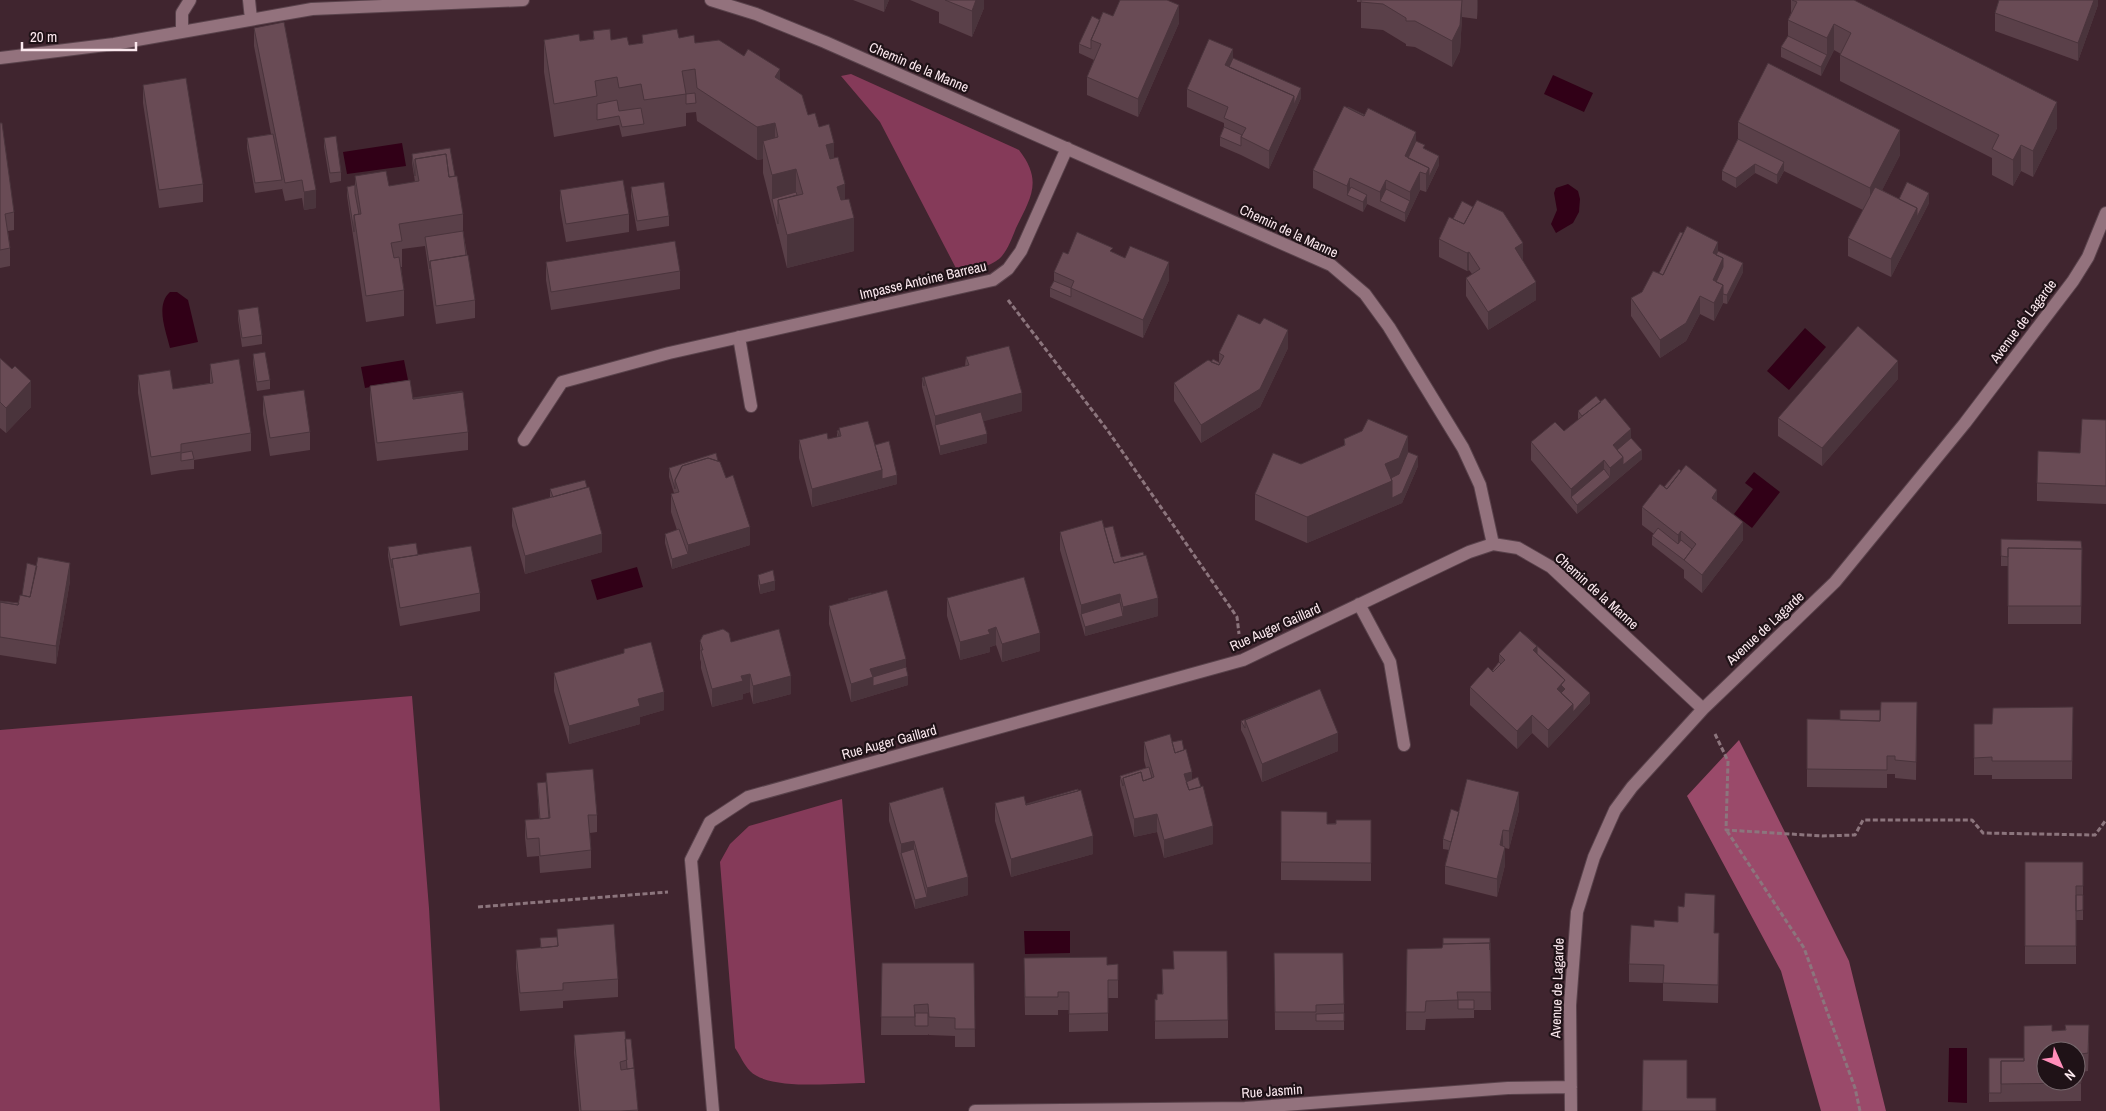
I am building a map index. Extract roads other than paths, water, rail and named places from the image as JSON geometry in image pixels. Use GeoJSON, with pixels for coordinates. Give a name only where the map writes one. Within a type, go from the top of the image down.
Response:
{"type":"FeatureCollection","features":[{"type":"Feature","properties":{"kind":"street"},"geometry":{"type":"LineString","coordinates":[[182,32],[182,13],[190,0]]}},
{"type":"Feature","properties":{"kind":"street"},"geometry":{"type":"LineString","coordinates":[[249,0],[251,19]]}},
{"type":"Feature","properties":{"kind":"street"},"geometry":{"type":"LineString","coordinates":[[0,58],[114,44],[312,9],[523,0]]}},
{"type":"Feature","properties":{"kind":"street","name":"Chemin de la Manne"},"geometry":{"type":"LineString","coordinates":[[711,0],[773,21],[1331,265],[1365,294],[1389,327],[1463,448],[1480,485],[1493,544],[1518,548],[1551,567],[1703,708]]}},
{"type":"Feature","properties":{"kind":"street","name":"Impasse Antoine Barreau"},"geometry":{"type":"LineString","coordinates":[[524,440],[562,382],[669,353],[993,280],[1008,269],[1021,251],[1067,148]]}},
{"type":"Feature","properties":{"kind":"street","name":"Avenue de Lagarde"},"geometry":{"type":"LineString","coordinates":[[1571,1111],[1570,1005],[1577,912],[1584,886],[1615,810],[1632,787],[1703,708],[1835,582],[1895,510],[1965,423],[2073,281],[2088,257],[2106,213]]}},
{"type":"Feature","properties":{"kind":"street"},"geometry":{"type":"LineString","coordinates":[[739,337],[751,406]]}},
{"type":"Feature","properties":{"kind":"street","name":"Rue Auger Gaillard"},"geometry":{"type":"LineString","coordinates":[[713,1111],[691,860],[710,822],[748,797],[1243,660],[1469,552],[1493,544]]}},
{"type":"Feature","properties":{"kind":"street"},"geometry":{"type":"LineString","coordinates":[[1359,604],[1390,662],[1404,745]]}},
{"type":"Feature","properties":{"kind":"street","name":"Rue Jasmin"},"geometry":{"type":"LineString","coordinates":[[975,1111],[1245,1110],[1508,1088],[1571,1087]]}}]}
